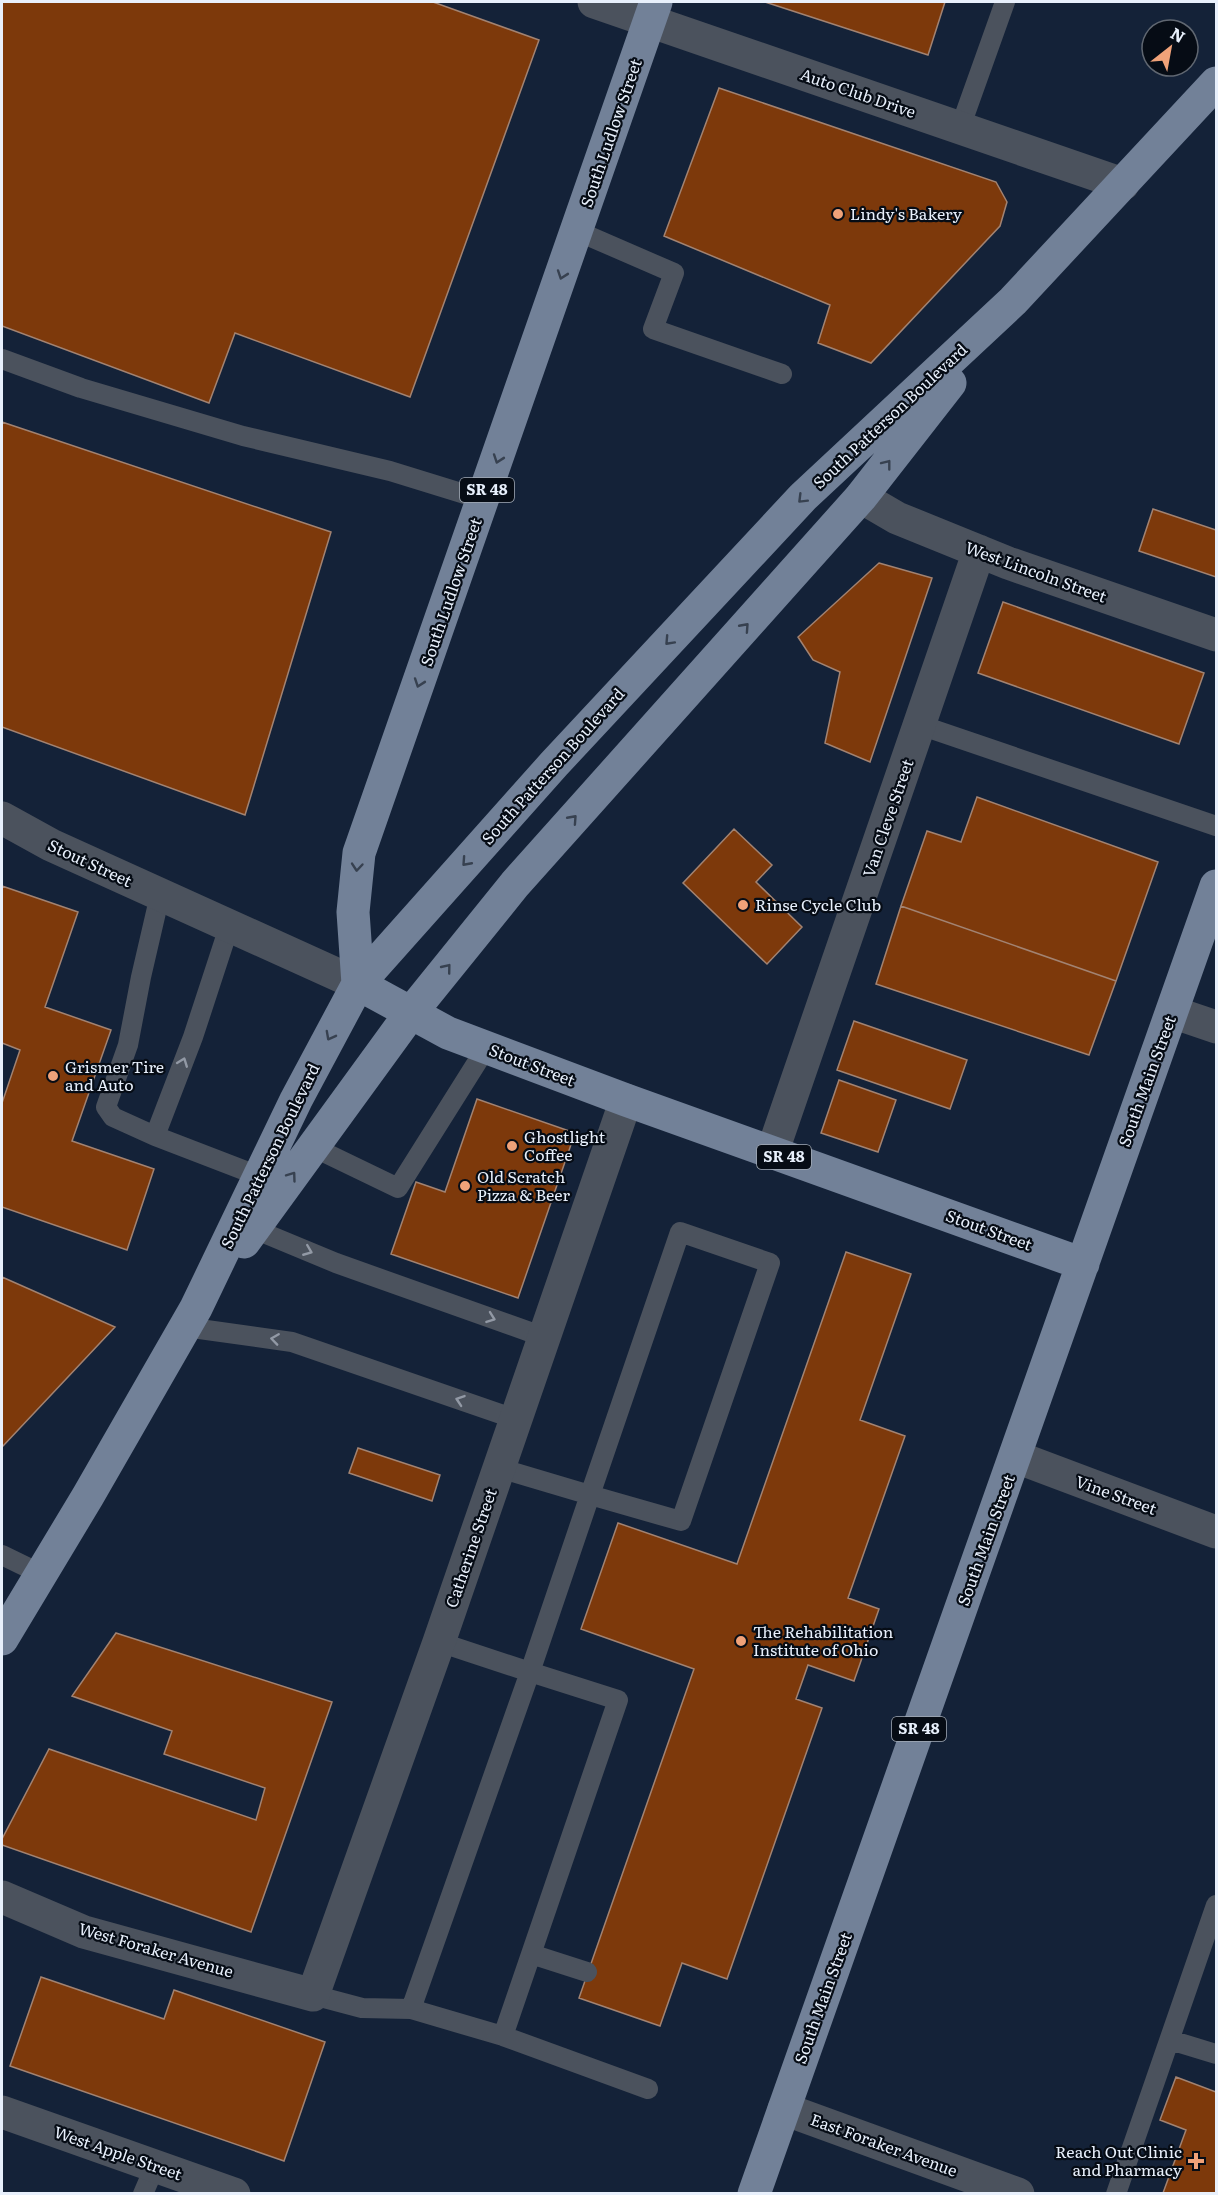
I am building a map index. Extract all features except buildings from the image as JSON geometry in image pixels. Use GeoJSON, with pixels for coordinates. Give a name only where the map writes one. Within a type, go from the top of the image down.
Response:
{"type":"FeatureCollection","features":[{"type":"Feature","properties":{"kind":"main road","name":"South Ludlow Street"},"geometry":{"type":"LineString","coordinates":[[358,984],[353,912],[359,854],[653,11]]}},
{"type":"Feature","properties":{"kind":"main road","name":"South Patterson Boulevard"},"geometry":{"type":"LineString","coordinates":[[2,1639],[190,1318],[358,984],[554,764],[803,497],[1013,301],[1216,83]]}},
{"type":"Feature","properties":{"kind":"main road","name":"South Patterson Boulevard"},"geometry":{"type":"LineString","coordinates":[[190,1318],[410,1014],[515,884],[861,497],[1013,301]]}},
{"type":"Feature","properties":{"kind":"main road","name":"South Main Street"},"geometry":{"type":"LineString","coordinates":[[754,2193],[1216,886]]}},
{"type":"Feature","properties":{"kind":"main road","name":"Stout Street"},"geometry":{"type":"LineString","coordinates":[[358,984],[447,1033],[626,1101],[1083,1264]]}},
{"type":"Feature","properties":{"kind":"street","name":"Auto Club Drive"},"geometry":{"type":"LineString","coordinates":[[594,2],[653,11],[960,129],[1123,184]]}},
{"type":"Feature","properties":{"kind":"street","name":"West Lincoln Street"},"geometry":{"type":"LineString","coordinates":[[861,497],[897,518],[979,551],[1216,635]]}},
{"type":"Feature","properties":{"kind":"street","name":"Van Cleve Street"},"geometry":{"type":"LineString","coordinates":[[772,1153],[979,551]]}},
{"type":"Feature","properties":{"kind":"street","name":"Stout Street"},"geometry":{"type":"LineString","coordinates":[[2,818],[51,845],[358,984]]}},
{"type":"Feature","properties":{"kind":"street"},"geometry":{"type":"LineString","coordinates":[[1172,1012],[1216,1027]]}},
{"type":"Feature","properties":{"kind":"street","name":"Catherine Street"},"geometry":{"type":"LineString","coordinates":[[314,1995],[626,1101]]}},
{"type":"Feature","properties":{"kind":"street","name":"Vine Street"},"geometry":{"type":"LineString","coordinates":[[1016,1457],[1216,1532]]}},
{"type":"Feature","properties":{"kind":"street","name":"West Foraker Avenue"},"geometry":{"type":"LineString","coordinates":[[2,1897],[84,1932],[314,1995]]}},
{"type":"Feature","properties":{"kind":"street","name":"East Foraker Avenue"},"geometry":{"type":"LineString","coordinates":[[784,2109],[1018,2193]]}},
{"type":"Feature","properties":{"kind":"street","name":"West Apple Street"},"geometry":{"type":"LineString","coordinates":[[2,2112],[149,2180],[234,2193]]}},
{"type":"Feature","properties":{"kind":"lane"},"geometry":{"type":"LineString","coordinates":[[960,129],[1005,2]]}},
{"type":"Feature","properties":{"kind":"lane"},"geometry":{"type":"LineString","coordinates":[[577,231],[674,273],[653,329],[782,375]]}},
{"type":"Feature","properties":{"kind":"lane"},"geometry":{"type":"LineString","coordinates":[[2,359],[81,388],[243,435],[390,471],[484,500]]}},
{"type":"Feature","properties":{"kind":"lane"},"geometry":{"type":"LineString","coordinates":[[920,725],[1216,826]]}},
{"type":"Feature","properties":{"kind":"lane"},"geometry":{"type":"LineString","coordinates":[[160,895],[128,1046],[106,1107],[113,1117],[155,1136],[260,1176]]}},
{"type":"Feature","properties":{"kind":"lane"},"geometry":{"type":"LineString","coordinates":[[155,1136],[193,1037],[229,927]]}},
{"type":"Feature","properties":{"kind":"lane"},"geometry":{"type":"LineString","coordinates":[[314,1147],[398,1188],[486,1048]]}},
{"type":"Feature","properties":{"kind":"lane"},"geometry":{"type":"LineString","coordinates":[[254,1229],[336,1263],[544,1337]]}},
{"type":"Feature","properties":{"kind":"lane"},"geometry":{"type":"LineString","coordinates":[[411,2009],[530,1672],[590,1495],[680,1232],[770,1263],[681,1521],[590,1495],[499,1468]]}},
{"type":"Feature","properties":{"kind":"lane"},"geometry":{"type":"LineString","coordinates":[[190,1318],[292,1342],[515,1419]]}},
{"type":"Feature","properties":{"kind":"lane"},"geometry":{"type":"LineString","coordinates":[[2,1555],[41,1574]]}},
{"type":"Feature","properties":{"kind":"lane"},"geometry":{"type":"LineString","coordinates":[[439,1642],[618,1700],[503,2036]]}},
{"type":"Feature","properties":{"kind":"lane"},"geometry":{"type":"LineString","coordinates":[[1116,2193],[1216,1905]]}},
{"type":"Feature","properties":{"kind":"lane"},"geometry":{"type":"LineString","coordinates":[[531,1954],[587,1972]]}},
{"type":"Feature","properties":{"kind":"lane"},"geometry":{"type":"LineString","coordinates":[[314,1995],[362,2008],[411,2009],[503,2036],[648,2089]]}},
{"type":"Feature","properties":{"kind":"lane"},"geometry":{"type":"LineString","coordinates":[[1170,2040],[1216,2054]]}},
{"type":"Feature","properties":{"kind":"place","name":"Lindy's Bakery"},"geometry":{"type":"Point","coordinates":[838,214]}},
{"type":"Feature","properties":{"kind":"place","name":"Rinse Cycle Club"},"geometry":{"type":"Point","coordinates":[743,905]}},
{"type":"Feature","properties":{"kind":"place","name":"Grismer Tire and Auto"},"geometry":{"type":"Point","coordinates":[53,1076]}},
{"type":"Feature","properties":{"kind":"place","name":"Ghostlight Coffee"},"geometry":{"type":"Point","coordinates":[512,1146]}},
{"type":"Feature","properties":{"kind":"place","name":"Old Scratch Pizza & Beer"},"geometry":{"type":"Point","coordinates":[465,1186]}},
{"type":"Feature","properties":{"kind":"place","name":"The Rehabilitation Institute of Ohio"},"geometry":{"type":"Point","coordinates":[741,1641]}},
{"type":"Feature","properties":{"kind":"place","name":"Reach Out Clinic and Pharmacy"},"geometry":{"type":"Point","coordinates":[1196,2161]}}]}
